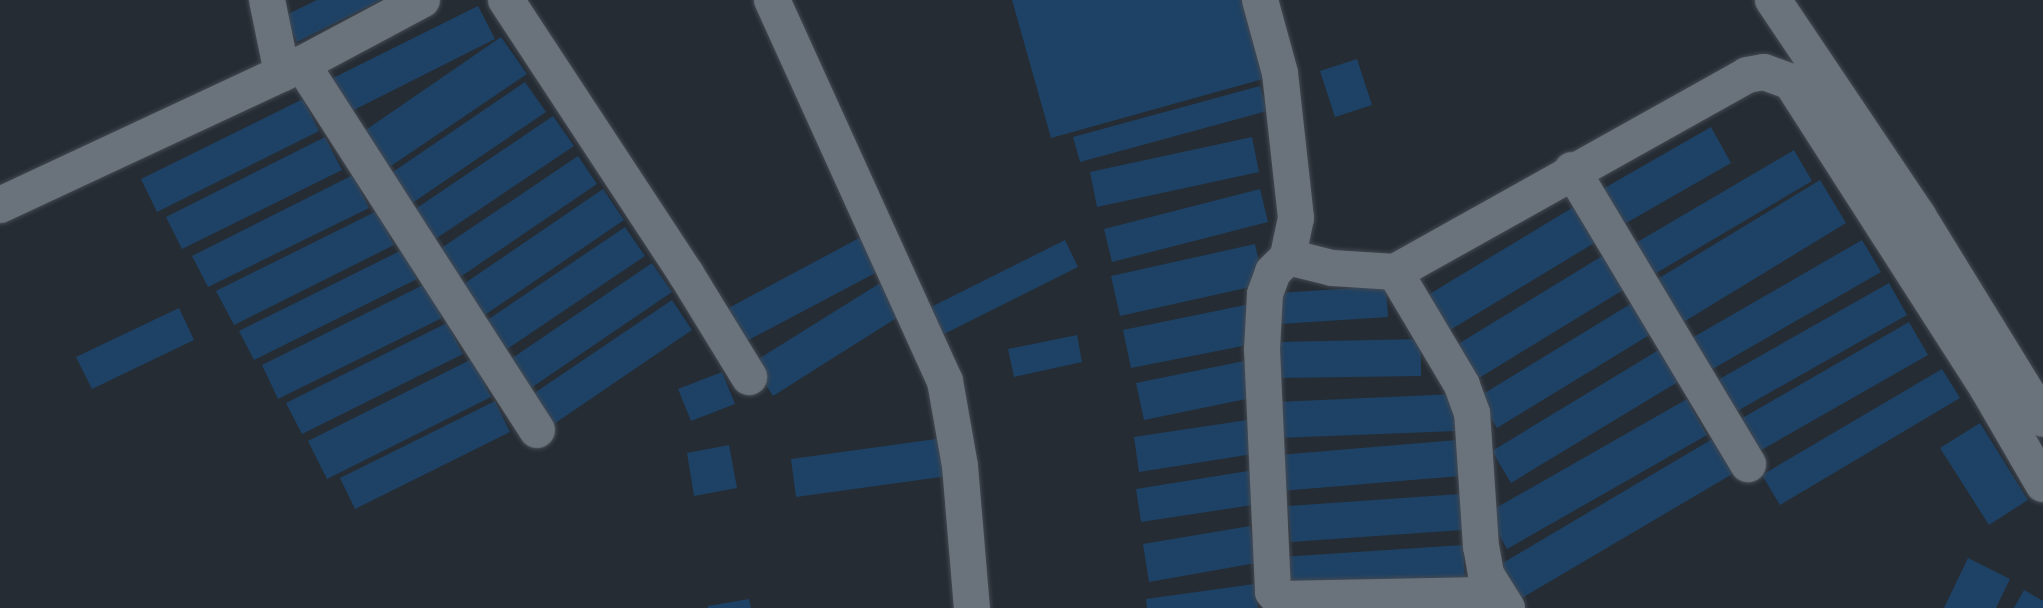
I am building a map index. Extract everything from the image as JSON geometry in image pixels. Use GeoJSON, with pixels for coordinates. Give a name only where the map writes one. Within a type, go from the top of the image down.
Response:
{"type":"FeatureCollection","features":[{"type":"Feature","properties":{"kind":"street"},"geometry":{"type":"LineString","coordinates":[[267,0],[292,68],[537,430]]}},
{"type":"Feature","properties":{"kind":"street"},"geometry":{"type":"LineString","coordinates":[[0,205],[292,68],[422,0]]}},
{"type":"Feature","properties":{"kind":"street"},"geometry":{"type":"LineString","coordinates":[[506,0],[686,274],[749,377]]}},
{"type":"Feature","properties":{"kind":"street"},"geometry":{"type":"LineString","coordinates":[[772,0],[945,381],[960,466],[972,608]]}},
{"type":"Feature","properties":{"kind":"street"},"geometry":{"type":"LineString","coordinates":[[1260,0],[1280,73],[1295,187],[1296,218],[1288,257],[1273,272],[1265,294],[1263,335],[1273,592],[1279,599],[1501,601],[1486,574],[1481,547],[1472,413],[1462,385],[1395,272]]}},
{"type":"Feature","properties":{"kind":"street"},"geometry":{"type":"LineString","coordinates":[[1773,0],[1918,216],[2043,419]]}},
{"type":"Feature","properties":{"kind":"street"},"geometry":{"type":"LineString","coordinates":[[1288,257],[1332,268],[1395,272],[1572,170],[1747,75],[1764,72],[1791,82],[1988,389],[2043,484]]}},
{"type":"Feature","properties":{"kind":"street"},"geometry":{"type":"LineString","coordinates":[[1572,170],[1748,464]]}},
{"type":"Feature","properties":{"kind":"building"},"geometry":{"type":"Polygon","coordinates":[[[317,0],[381,0],[297,42],[284,16],[317,0]]]}},
{"type":"Feature","properties":{"kind":"building"},"geometry":{"type":"Polygon","coordinates":[[[1012,0],[1241,0],[1263,79],[1051,138],[1012,0]]]}},
{"type":"Feature","properties":{"kind":"building"},"geometry":{"type":"Polygon","coordinates":[[[478,6],[495,39],[338,118],[321,84],[478,6]]]}},
{"type":"Feature","properties":{"kind":"building"},"geometry":{"type":"Polygon","coordinates":[[[501,37],[527,74],[382,172],[357,136],[501,37]]]}},
{"type":"Feature","properties":{"kind":"building"},"geometry":{"type":"Polygon","coordinates":[[[1357,59],[1372,105],[1335,117],[1320,71],[1357,59]]]}},
{"type":"Feature","properties":{"kind":"building"},"geometry":{"type":"Polygon","coordinates":[[[525,82],[546,112],[405,208],[384,178],[525,82]]]}},
{"type":"Feature","properties":{"kind":"building"},"geometry":{"type":"Polygon","coordinates":[[[1260,86],[1267,111],[1080,162],[1073,137],[1260,86]]]}},
{"type":"Feature","properties":{"kind":"building"},"geometry":{"type":"Polygon","coordinates":[[[303,99],[319,131],[157,212],[141,179],[303,99]]]}},
{"type":"Feature","properties":{"kind":"building"},"geometry":{"type":"Polygon","coordinates":[[[553,116],[574,146],[425,246],[405,216],[553,116]]]}},
{"type":"Feature","properties":{"kind":"building"},"geometry":{"type":"Polygon","coordinates":[[[1711,127],[1731,163],[1621,226],[1601,190],[1711,127]]]}},
{"type":"Feature","properties":{"kind":"building"},"geometry":{"type":"Polygon","coordinates":[[[325,137],[342,170],[182,249],[166,217],[325,137]]]}},
{"type":"Feature","properties":{"kind":"building"},"geometry":{"type":"Polygon","coordinates":[[[1252,137],[1259,172],[1097,207],[1090,172],[1252,137]]]}},
{"type":"Feature","properties":{"kind":"building"},"geometry":{"type":"Polygon","coordinates":[[[1794,150],[1812,181],[1641,282],[1622,251],[1794,150]]]}},
{"type":"Feature","properties":{"kind":"building"},"geometry":{"type":"Polygon","coordinates":[[[578,156],[597,184],[447,286],[428,257],[578,156]]]}},
{"type":"Feature","properties":{"kind":"building"},"geometry":{"type":"Polygon","coordinates":[[[353,175],[369,208],[208,287],[192,256],[353,175]]]}},
{"type":"Feature","properties":{"kind":"building"},"geometry":{"type":"Polygon","coordinates":[[[1820,180],[1846,223],[1677,326],[1651,283],[1820,180]]]}},
{"type":"Feature","properties":{"kind":"building"},"geometry":{"type":"Polygon","coordinates":[[[603,189],[624,220],[473,323],[452,292],[603,189]]]}},
{"type":"Feature","properties":{"kind":"building"},"geometry":{"type":"Polygon","coordinates":[[[1260,189],[1268,222],[1112,262],[1104,229],[1260,189]]]}},
{"type":"Feature","properties":{"kind":"building"},"geometry":{"type":"Polygon","coordinates":[[[1580,203],[1601,239],[1440,336],[1418,301],[1580,203]]]}},
{"type":"Feature","properties":{"kind":"building"},"geometry":{"type":"Polygon","coordinates":[[[377,211],[394,245],[234,325],[216,291],[377,211]]]}},
{"type":"Feature","properties":{"kind":"building"},"geometry":{"type":"Polygon","coordinates":[[[625,227],[645,256],[497,356],[477,327],[625,227]]]}},
{"type":"Feature","properties":{"kind":"building"},"geometry":{"type":"Polygon","coordinates":[[[861,237],[879,271],[741,344],[723,311],[861,237]]]}},
{"type":"Feature","properties":{"kind":"building"},"geometry":{"type":"Polygon","coordinates":[[[1065,240],[1078,267],[938,337],[925,310],[1065,240]]]}},
{"type":"Feature","properties":{"kind":"building"},"geometry":{"type":"Polygon","coordinates":[[[1862,240],[1881,272],[1704,374],[1685,342],[1862,240]]]}},
{"type":"Feature","properties":{"kind":"building"},"geometry":{"type":"Polygon","coordinates":[[[1255,244],[1264,284],[1120,316],[1111,276],[1255,244]]]}},
{"type":"Feature","properties":{"kind":"building"},"geometry":{"type":"Polygon","coordinates":[[[402,250],[417,279],[254,360],[239,331],[402,250]]]}},
{"type":"Feature","properties":{"kind":"building"},"geometry":{"type":"Polygon","coordinates":[[[1607,253],[1628,287],[1471,383],[1450,349],[1607,253]]]}},
{"type":"Feature","properties":{"kind":"building"},"geometry":{"type":"Polygon","coordinates":[[[652,263],[672,292],[525,392],[505,363],[652,263]]]}},
{"type":"Feature","properties":{"kind":"building"},"geometry":{"type":"Polygon","coordinates":[[[885,280],[906,312],[773,396],[752,363],[885,280]]]}},
{"type":"Feature","properties":{"kind":"building"},"geometry":{"type":"Polygon","coordinates":[[[1889,283],[1907,315],[1725,418],[1707,386],[1889,283]]]}},
{"type":"Feature","properties":{"kind":"building"},"geometry":{"type":"Polygon","coordinates":[[[425,284],[442,318],[278,399],[262,365],[425,284]]]}},
{"type":"Feature","properties":{"kind":"building"},"geometry":{"type":"Polygon","coordinates":[[[1386,286],[1388,317],[1280,324],[1278,293],[1386,286]]]}},
{"type":"Feature","properties":{"kind":"building"},"geometry":{"type":"Polygon","coordinates":[[[672,300],[692,330],[548,428],[527,398],[672,300]]]}},
{"type":"Feature","properties":{"kind":"building"},"geometry":{"type":"Polygon","coordinates":[[[1632,303],[1651,334],[1497,428],[1478,397],[1632,303]]]}},
{"type":"Feature","properties":{"kind":"building"},"geometry":{"type":"Polygon","coordinates":[[[1250,304],[1258,343],[1131,368],[1123,330],[1250,304]]]}},
{"type":"Feature","properties":{"kind":"building"},"geometry":{"type":"Polygon","coordinates":[[[179,308],[194,340],[92,389],[76,357],[179,308]]]}},
{"type":"Feature","properties":{"kind":"building"},"geometry":{"type":"Polygon","coordinates":[[[1909,322],[1928,355],[1751,456],[1732,424],[1909,322]]]}},
{"type":"Feature","properties":{"kind":"building"},"geometry":{"type":"Polygon","coordinates":[[[447,323],[463,354],[302,434],[286,403],[447,323]]]}},
{"type":"Feature","properties":{"kind":"building"},"geometry":{"type":"Polygon","coordinates":[[[1077,335],[1082,362],[1014,377],[1008,349],[1077,335]]]}},
{"type":"Feature","properties":{"kind":"building"},"geometry":{"type":"Polygon","coordinates":[[[1421,339],[1421,376],[1278,378],[1277,342],[1421,339]]]}},
{"type":"Feature","properties":{"kind":"building"},"geometry":{"type":"Polygon","coordinates":[[[1662,348],[1681,380],[1511,483],[1492,451],[1662,348]]]}},
{"type":"Feature","properties":{"kind":"building"},"geometry":{"type":"Polygon","coordinates":[[[472,359],[491,397],[327,479],[308,441],[472,359]]]}},
{"type":"Feature","properties":{"kind":"building"},"geometry":{"type":"Polygon","coordinates":[[[1244,361],[1251,398],[1144,420],[1136,383],[1244,361]]]}},
{"type":"Feature","properties":{"kind":"building"},"geometry":{"type":"Polygon","coordinates":[[[1942,369],[1960,398],[1780,505],[1762,475],[1942,369]]]}},
{"type":"Feature","properties":{"kind":"building"},"geometry":{"type":"Polygon","coordinates":[[[722,372],[735,404],[691,421],[678,389],[722,372]]]}},
{"type":"Feature","properties":{"kind":"building"},"geometry":{"type":"Polygon","coordinates":[[[1456,394],[1457,431],[1278,438],[1276,402],[1456,394]]]}},
{"type":"Feature","properties":{"kind":"building"},"geometry":{"type":"Polygon","coordinates":[[[1687,399],[1707,435],[1507,549],[1487,513],[1687,399]]]}},
{"type":"Feature","properties":{"kind":"building"},"geometry":{"type":"Polygon","coordinates":[[[495,401],[510,432],[355,509],[340,478],[495,401]]]}},
{"type":"Feature","properties":{"kind":"building"},"geometry":{"type":"Polygon","coordinates":[[[1247,420],[1253,454],[1139,472],[1134,437],[1247,420]]]}},
{"type":"Feature","properties":{"kind":"building"},"geometry":{"type":"Polygon","coordinates":[[[1980,423],[2028,500],[1989,525],[1940,448],[1980,423]]]}},
{"type":"Feature","properties":{"kind":"building"},"geometry":{"type":"Polygon","coordinates":[[[943,438],[948,476],[796,497],[791,459],[943,438]]]}},
{"type":"Feature","properties":{"kind":"building"},"geometry":{"type":"Polygon","coordinates":[[[1714,438],[1734,473],[1517,601],[1496,567],[1714,438]]]}},
{"type":"Feature","properties":{"kind":"building"},"geometry":{"type":"Polygon","coordinates":[[[1457,440],[1460,476],[1281,491],[1278,455],[1457,440]]]}},
{"type":"Feature","properties":{"kind":"building"},"geometry":{"type":"Polygon","coordinates":[[[729,445],[737,488],[694,496],[687,453],[729,445]]]}},
{"type":"Feature","properties":{"kind":"building"},"geometry":{"type":"Polygon","coordinates":[[[1254,470],[1259,504],[1141,522],[1136,489],[1254,470]]]}},
{"type":"Feature","properties":{"kind":"building"},"geometry":{"type":"Polygon","coordinates":[[[1460,494],[1462,530],[1291,542],[1288,506],[1460,494]]]}},
{"type":"Feature","properties":{"kind":"building"},"geometry":{"type":"Polygon","coordinates":[[[1250,526],[1256,563],[1149,582],[1143,544],[1250,526]]]}},
{"type":"Feature","properties":{"kind":"building"},"geometry":{"type":"Polygon","coordinates":[[[1463,545],[1465,580],[1283,592],[1281,557],[1463,545]]]}},
{"type":"Feature","properties":{"kind":"building"},"geometry":{"type":"Polygon","coordinates":[[[1968,558],[2010,579],[1996,608],[1944,608],[1968,558]]]}},
{"type":"Feature","properties":{"kind":"building"},"geometry":{"type":"Polygon","coordinates":[[[1254,584],[1258,608],[1147,608],[1146,599],[1254,584]]]}},
{"type":"Feature","properties":{"kind":"building"},"geometry":{"type":"Polygon","coordinates":[[[2024,590],[2043,601],[2043,608],[2014,608],[2024,590]]]}},
{"type":"Feature","properties":{"kind":"building"},"geometry":{"type":"Polygon","coordinates":[[[749,599],[751,608],[708,608],[708,606],[749,599]]]}}]}
